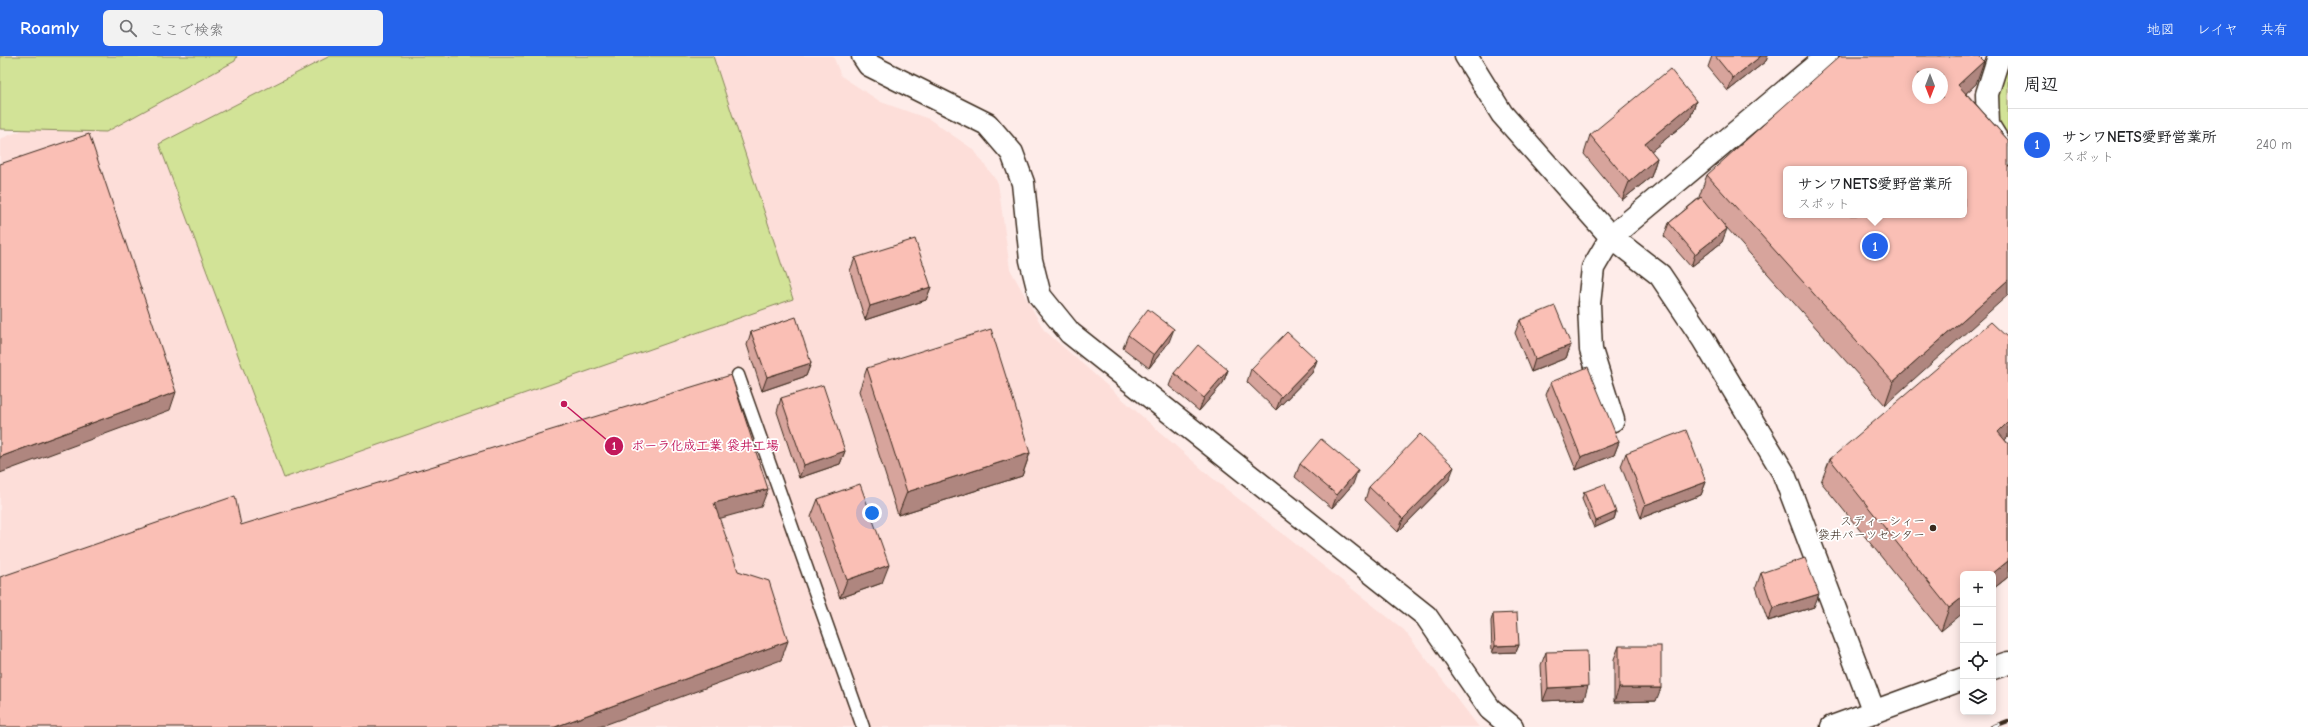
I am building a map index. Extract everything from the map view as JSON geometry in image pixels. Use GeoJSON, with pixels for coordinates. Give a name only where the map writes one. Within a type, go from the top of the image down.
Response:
{"type":"FeatureCollection","features":[{"type":"Feature","properties":{"kind":"street"},"geometry":{"type":"LineString","coordinates":[[863,56],[869,65],[987,124],[1012,153],[1023,184],[1031,260],[1040,296],[1070,334],[1426,616],[1490,709],[1512,727]]}},
{"type":"Feature","properties":{"kind":"street"},"geometry":{"type":"LineString","coordinates":[[1466,56],[1502,114],[1611,237],[1660,276],[1703,339],[1784,472],[1874,712]]}},
{"type":"Feature","properties":{"kind":"street"},"geometry":{"type":"LineString","coordinates":[[1613,420],[1591,350],[1589,304],[1593,268],[1611,237],[1827,56]]}},
{"type":"Feature","properties":{"kind":"street"},"geometry":{"type":"LineString","coordinates":[[1999,56],[1987,94],[1988,126],[2004,151],[2008,154]]}},
{"type":"Feature","properties":{"kind":"street"},"geometry":{"type":"LineString","coordinates":[[1996,667],[2008,663]]}},
{"type":"Feature","properties":{"kind":"street"},"geometry":{"type":"LineString","coordinates":[[1832,727],[1960,680]]}},
{"type":"Feature","properties":{"kind":"lane"},"geometry":{"type":"LineString","coordinates":[[738,375],[863,727]]}},
{"type":"Feature","properties":{"kind":"shaded area"},"geometry":{"type":"Polygon","coordinates":[[[96,56],[833,56],[841,76],[881,102],[929,119],[974,150],[998,183],[1010,269],[1044,330],[1211,477],[1404,630],[1479,727],[0,727],[0,139],[72,110],[96,56]]]}},
{"type":"Feature","properties":{"kind":"green space"},"geometry":{"type":"Polygon","coordinates":[[[0,56],[237,56],[235,61],[106,132],[0,129],[0,56]]]}},
{"type":"Feature","properties":{"kind":"green space"},"geometry":{"type":"Polygon","coordinates":[[[330,56],[713,56],[793,299],[284,478],[159,144],[330,56]]]}},
{"type":"Feature","properties":{"kind":"green space"},"geometry":{"type":"Polygon","coordinates":[[[2008,56],[2008,149],[1995,137],[1994,73],[2008,56]]]}},
{"type":"Feature","properties":{"kind":"building"},"geometry":{"type":"Polygon","coordinates":[[[1715,56],[1761,56],[1733,78],[1715,56]]]}},
{"type":"Feature","properties":{"kind":"building"},"geometry":{"type":"Polygon","coordinates":[[[1840,56],[1979,56],[1984,61],[1958,85],[2008,140],[2008,280],[1893,382],[1707,175],[1840,56]]]}},
{"type":"Feature","properties":{"kind":"building"},"geometry":{"type":"Polygon","coordinates":[[[1670,69],[1696,101],[1645,143],[1657,158],[1629,182],[1590,135],[1670,69]]]}},
{"type":"Feature","properties":{"kind":"building"},"geometry":{"type":"Polygon","coordinates":[[[89,134],[176,392],[0,457],[0,164],[89,134]]]}},
{"type":"Feature","properties":{"kind":"building"},"geometry":{"type":"Polygon","coordinates":[[[1701,197],[1727,229],[1695,254],[1669,223],[1701,197]]]}},
{"type":"Feature","properties":{"kind":"building"},"geometry":{"type":"Polygon","coordinates":[[[915,239],[931,287],[870,306],[855,258],[915,239]]]}},
{"type":"Feature","properties":{"kind":"building"},"geometry":{"type":"Polygon","coordinates":[[[1555,306],[1571,345],[1535,359],[1520,320],[1555,306]]]}},
{"type":"Feature","properties":{"kind":"building"},"geometry":{"type":"Polygon","coordinates":[[[1148,309],[1174,329],[1154,355],[1128,335],[1148,309]]]}},
{"type":"Feature","properties":{"kind":"building"},"geometry":{"type":"Polygon","coordinates":[[[796,317],[811,363],[767,377],[751,332],[796,317]]]}},
{"type":"Feature","properties":{"kind":"building","name":"スディーシィー 袋井パーツセンター"},"geometry":{"type":"Polygon","coordinates":[[[1991,322],[2008,338],[2008,422],[1998,432],[2008,444],[2008,561],[1996,571],[1960,571],[1960,599],[1949,608],[1830,459],[1991,322]]]}},
{"type":"Feature","properties":{"kind":"building"},"geometry":{"type":"Polygon","coordinates":[[[991,329],[1030,453],[907,492],[867,368],[991,329]]]}},
{"type":"Feature","properties":{"kind":"building"},"geometry":{"type":"Polygon","coordinates":[[[1287,332],[1317,360],[1281,397],[1251,369],[1287,332]]]}},
{"type":"Feature","properties":{"kind":"building"},"geometry":{"type":"Polygon","coordinates":[[[1198,345],[1228,370],[1204,398],[1174,373],[1198,345]]]}},
{"type":"Feature","properties":{"kind":"building"},"geometry":{"type":"Polygon","coordinates":[[[1588,367],[1619,442],[1581,457],[1551,382],[1588,367]]]}},
{"type":"Feature","properties":{"kind":"building"},"geometry":{"type":"Polygon","coordinates":[[[731,375],[768,489],[714,503],[738,571],[769,581],[788,641],[555,727],[0,727],[0,577],[235,496],[241,525],[731,375]]]}},
{"type":"Feature","properties":{"kind":"building"},"geometry":{"type":"Polygon","coordinates":[[[823,385],[845,451],[804,465],[781,398],[823,385]]]}},
{"type":"Feature","properties":{"kind":"building"},"geometry":{"type":"Polygon","coordinates":[[[1686,430],[1706,482],[1645,505],[1626,453],[1686,430]]]}},
{"type":"Feature","properties":{"kind":"building"},"geometry":{"type":"Polygon","coordinates":[[[1420,434],[1454,467],[1403,519],[1369,487],[1420,434]]]}},
{"type":"Feature","properties":{"kind":"building"},"geometry":{"type":"Polygon","coordinates":[[[1321,439],[1358,470],[1337,495],[1300,464],[1321,439]]]}},
{"type":"Feature","properties":{"kind":"building"},"geometry":{"type":"Polygon","coordinates":[[[860,484],[889,565],[847,580],[818,499],[860,484]]]}},
{"type":"Feature","properties":{"kind":"building"},"geometry":{"type":"Polygon","coordinates":[[[1605,484],[1616,512],[1596,521],[1584,492],[1605,484]]]}},
{"type":"Feature","properties":{"kind":"building"},"geometry":{"type":"Polygon","coordinates":[[[1805,558],[1819,594],[1773,608],[1761,573],[1805,558]]]}},
{"type":"Feature","properties":{"kind":"building"},"geometry":{"type":"Polygon","coordinates":[[[1517,613],[1519,645],[1495,646],[1493,614],[1517,613]]]}},
{"type":"Feature","properties":{"kind":"building"},"geometry":{"type":"Polygon","coordinates":[[[1619,646],[1661,646],[1661,688],[1619,688],[1619,646]]]}},
{"type":"Feature","properties":{"kind":"building"},"geometry":{"type":"Polygon","coordinates":[[[1587,651],[1588,686],[1548,688],[1546,652],[1587,651]]]}},
{"type":"Feature","properties":{"kind":"railway"},"geometry":{"type":"LineString","coordinates":[[1992,727],[2008,721]]}},
{"type":"Feature","properties":{"kind":"place","name":"サンワNETS愛野営業所"},"geometry":{"type":"Point","coordinates":[1875,246]}},
{"type":"Feature","properties":{"kind":"place","name":"ポーラ化成工業 袋井工場"},"geometry":{"type":"Point","coordinates":[564,404]}},
{"type":"Feature","properties":{"kind":"place","name":"スディーシィー 袋井パーツセンター"},"geometry":{"type":"Point","coordinates":[1933,528]}}]}
